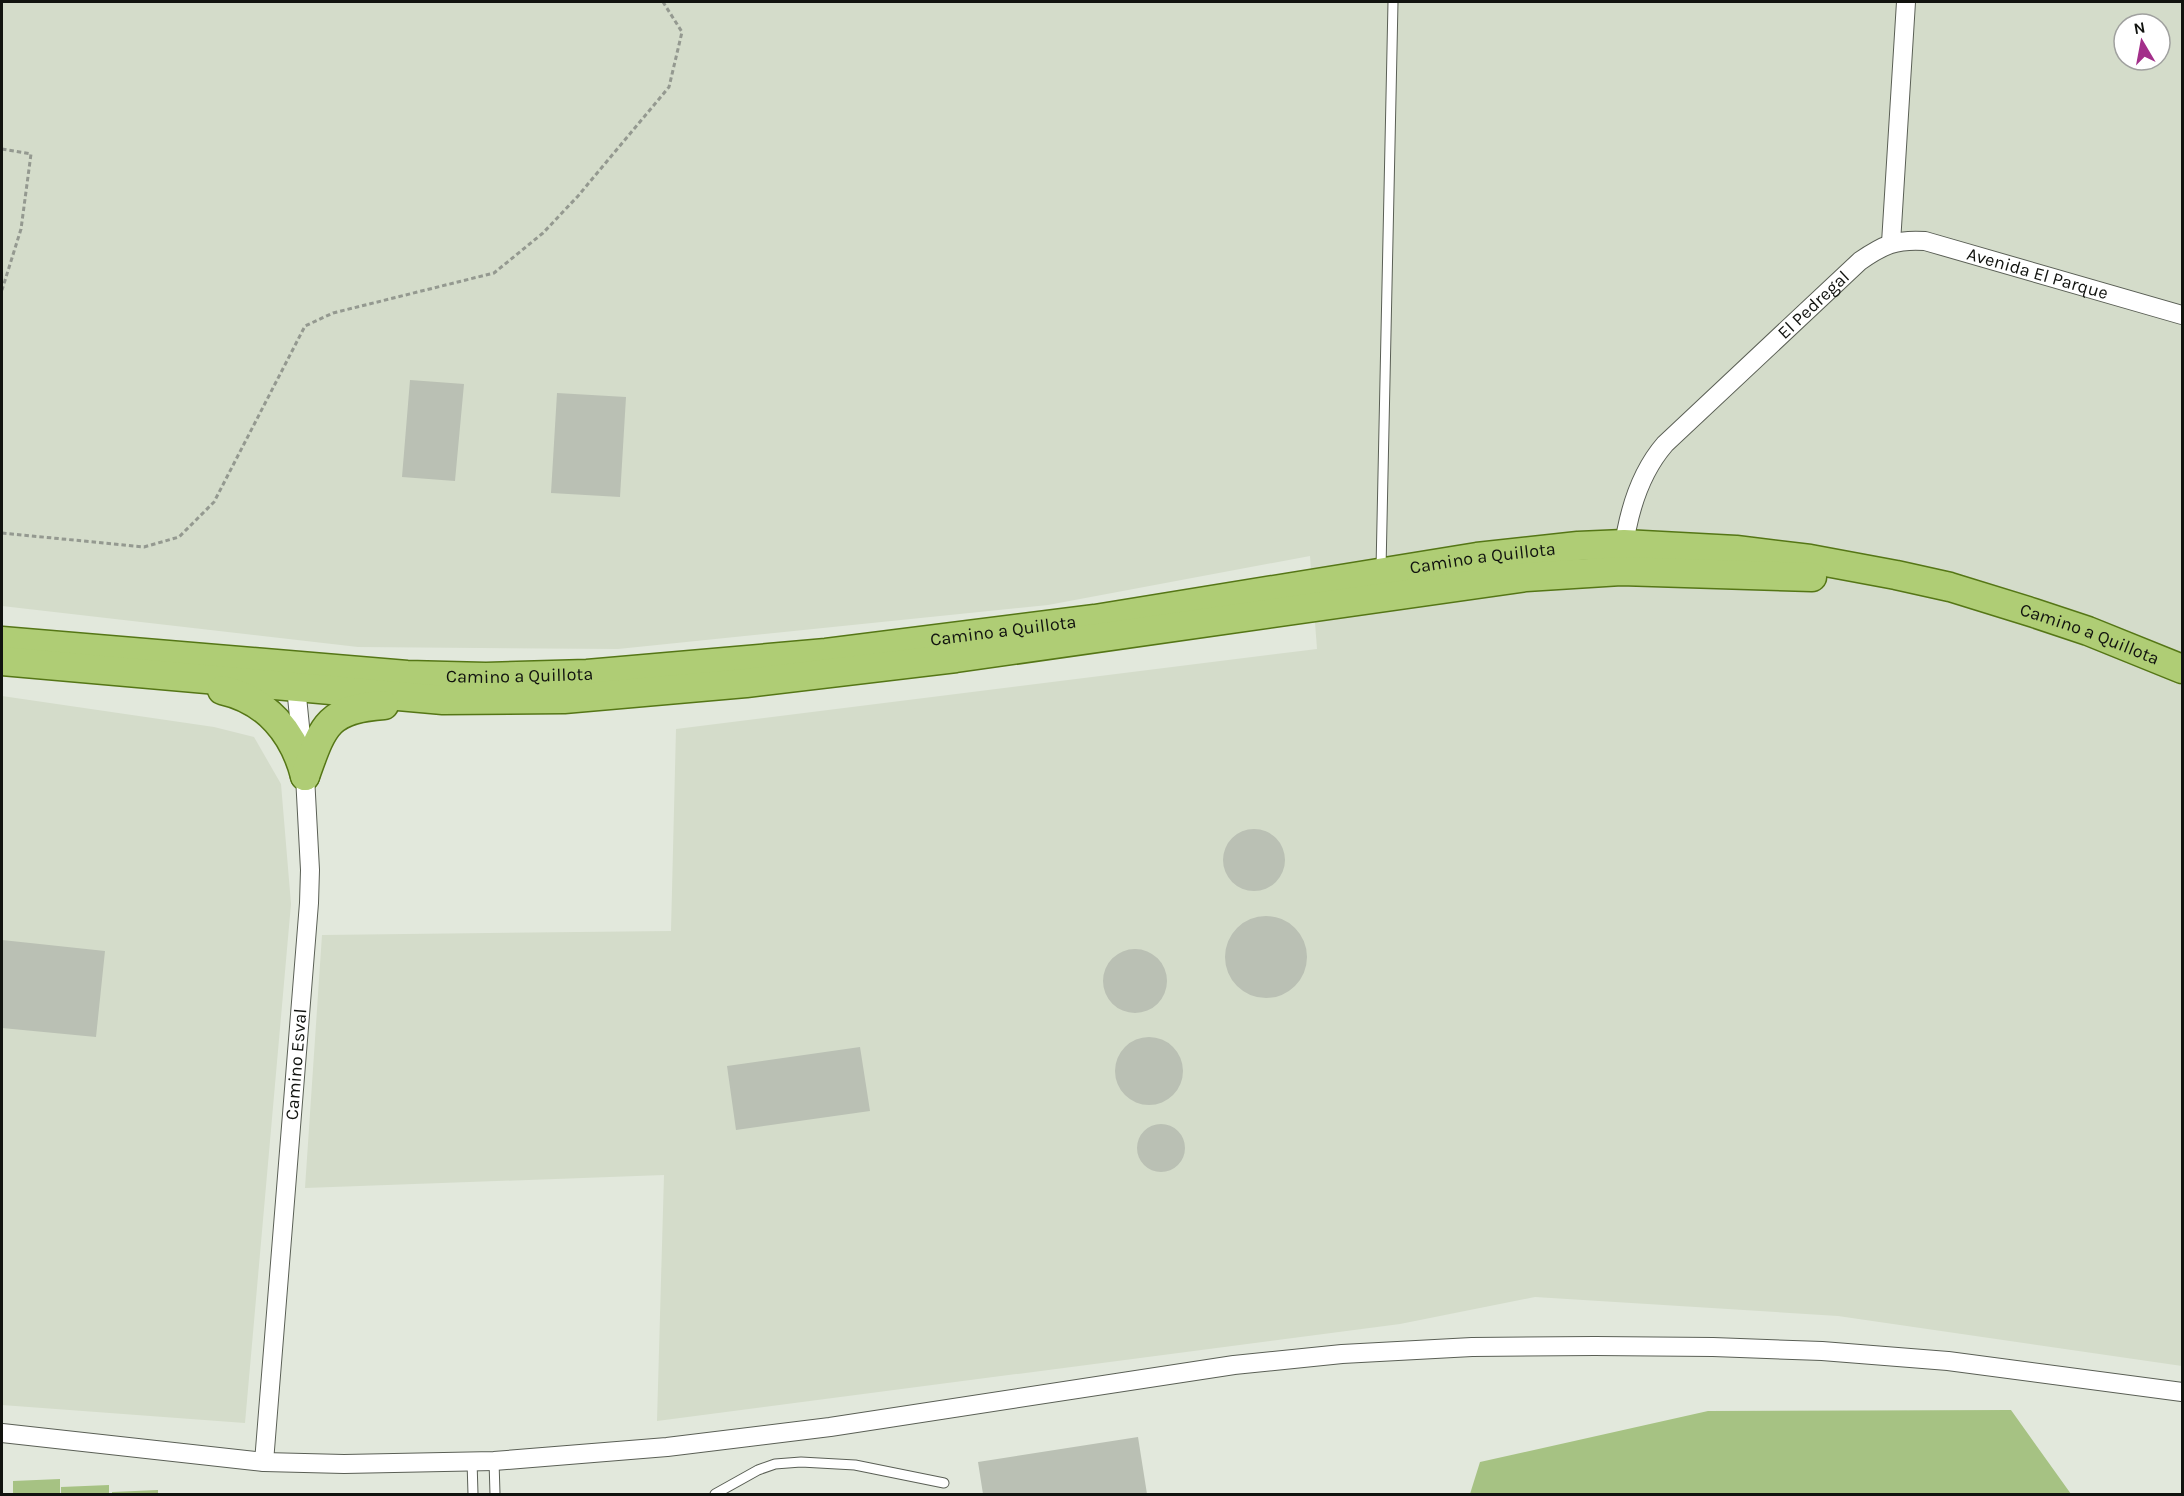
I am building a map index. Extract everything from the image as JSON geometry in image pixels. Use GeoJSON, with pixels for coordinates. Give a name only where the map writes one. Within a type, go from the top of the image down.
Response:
{"type":"FeatureCollection","features":[{"type":"Feature","properties":{"kind":"main road","name":"Camino a Quillota"},"geometry":{"type":"LineString","coordinates":[[2,641],[295,677],[443,700],[564,699],[746,683],[956,658],[1526,577],[1622,558],[1736,550],[1810,559],[1950,588],[2088,631],[2182,669]]}},
{"type":"Feature","properties":{"kind":"main road","name":"Camino a Quillota"},"geometry":{"type":"LineString","coordinates":[[2,661],[150,675],[486,677],[587,674],[826,653],[1095,619],[1381,571],[1514,552],[1622,558]]}},
{"type":"Feature","properties":{"kind":"main road"},"geometry":{"type":"LineString","coordinates":[[150,675],[230,692],[257,704],[277,720],[287,732],[301,760],[305,776]]}},
{"type":"Feature","properties":{"kind":"main road"},"geometry":{"type":"LineString","coordinates":[[305,776],[319,737],[329,723],[348,710],[365,706],[443,700]]}},
{"type":"Feature","properties":{"kind":"street"},"geometry":{"type":"LineString","coordinates":[[1891,243],[1906,2]]}},
{"type":"Feature","properties":{"kind":"street","name":"Avenida El Parque"},"geometry":{"type":"LineString","coordinates":[[1891,243],[1908,240],[1925,241],[2182,315]]}},
{"type":"Feature","properties":{"kind":"street","name":"El Pedregal"},"geometry":{"type":"LineString","coordinates":[[1622,558],[1643,475],[1652,459],[1665,444],[1860,261],[1877,249],[1891,243]]}},
{"type":"Feature","properties":{"kind":"street","name":"Camino Esval"},"geometry":{"type":"LineString","coordinates":[[264,1462],[309,903],[310,870],[305,776],[295,677]]}},
{"type":"Feature","properties":{"kind":"street"},"geometry":{"type":"LineString","coordinates":[[2,1433],[264,1462],[344,1464],[494,1461],[667,1447],[831,1427],[1234,1365],[1342,1354],[1472,1347],[1713,1347],[1822,1351],[1948,1361],[2182,1392]]}},
{"type":"Feature","properties":{"kind":"lane"},"geometry":{"type":"LineString","coordinates":[[1381,571],[1393,2]]}},
{"type":"Feature","properties":{"kind":"lane"},"geometry":{"type":"LineString","coordinates":[[472,1461],[473,1494]]}},
{"type":"Feature","properties":{"kind":"lane"},"geometry":{"type":"LineString","coordinates":[[494,1461],[495,1494]]}},
{"type":"Feature","properties":{"kind":"lane"},"geometry":{"type":"LineString","coordinates":[[715,1494],[758,1470],[775,1464],[801,1462],[855,1466],[944,1483]]}},
{"type":"Feature","properties":{"kind":"path"},"geometry":{"type":"LineString","coordinates":[[2,533],[144,547],[179,537],[214,502],[305,326],[333,313],[494,273],[543,233],[578,196],[669,87],[682,32],[663,2]]}},
{"type":"Feature","properties":{"kind":"path"},"geometry":{"type":"LineString","coordinates":[[2,148],[31,154],[21,229],[2,290]]}},
{"type":"Feature","properties":{"kind":"shaded area"},"geometry":{"type":"Polygon","coordinates":[[[2,2],[2182,2],[2182,1366],[1838,1316],[1535,1297],[1400,1324],[657,1421],[664,1175],[305,1188],[322,935],[671,931],[676,729],[1317,649],[1310,556],[1048,605],[618,649],[358,647],[2,606],[2,2]]]}},
{"type":"Feature","properties":{"kind":"shaded area"},"geometry":{"type":"Polygon","coordinates":[[[2,696],[214,727],[254,737],[281,784],[291,904],[245,1423],[2,1405],[2,696]]]}},
{"type":"Feature","properties":{"kind":"green space"},"geometry":{"type":"Polygon","coordinates":[[[2011,1410],[2071,1494],[1470,1494],[1480,1462],[1708,1411],[2011,1410]]]}},
{"type":"Feature","properties":{"kind":"green space"},"geometry":{"type":"Polygon","coordinates":[[[60,1479],[60,1494],[13,1494],[13,1481],[60,1479]]]}},
{"type":"Feature","properties":{"kind":"green space"},"geometry":{"type":"Polygon","coordinates":[[[109,1485],[109,1494],[61,1494],[61,1487],[109,1485]]]}},
{"type":"Feature","properties":{"kind":"green space"},"geometry":{"type":"Polygon","coordinates":[[[158,1490],[158,1494],[112,1494],[112,1492],[158,1490]]]}},
{"type":"Feature","properties":{"kind":"building"},"geometry":{"type":"Polygon","coordinates":[[[410,380],[464,384],[455,481],[402,477],[410,380]]]}},
{"type":"Feature","properties":{"kind":"building"},"geometry":{"type":"Polygon","coordinates":[[[557,393],[626,397],[620,497],[551,493],[557,393]]]}},
{"type":"Feature","properties":{"kind":"building"},"geometry":{"type":"Polygon","coordinates":[[[1254,829],[1271,834],[1276,838],[1280,843],[1285,860],[1280,877],[1276,882],[1271,886],[1254,891],[1237,886],[1232,882],[1228,877],[1223,860],[1228,843],[1232,838],[1237,834],[1254,829]]]}},
{"type":"Feature","properties":{"kind":"building"},"geometry":{"type":"Polygon","coordinates":[[[1266,916],[1282,920],[1295,928],[1303,941],[1307,957],[1303,973],[1295,986],[1282,994],[1266,998],[1250,994],[1237,986],[1229,973],[1225,957],[1229,941],[1237,928],[1250,920],[1266,916]]]}},
{"type":"Feature","properties":{"kind":"building"},"geometry":{"type":"Polygon","coordinates":[[[2,940],[105,951],[96,1037],[2,1028],[2,940]]]}},
{"type":"Feature","properties":{"kind":"building"},"geometry":{"type":"Polygon","coordinates":[[[1135,949],[1147,951],[1158,958],[1165,969],[1167,981],[1165,993],[1158,1004],[1147,1011],[1135,1013],[1123,1011],[1112,1004],[1105,993],[1103,981],[1105,969],[1112,958],[1123,951],[1135,949]]]}},
{"type":"Feature","properties":{"kind":"building"},"geometry":{"type":"Polygon","coordinates":[[[1149,1037],[1162,1040],[1173,1047],[1180,1058],[1183,1071],[1180,1084],[1173,1095],[1162,1102],[1149,1105],[1136,1102],[1125,1095],[1118,1084],[1115,1071],[1118,1058],[1125,1047],[1136,1040],[1149,1037]]]}},
{"type":"Feature","properties":{"kind":"building"},"geometry":{"type":"Polygon","coordinates":[[[860,1047],[870,1111],[736,1130],[727,1066],[860,1047]]]}},
{"type":"Feature","properties":{"kind":"building"},"geometry":{"type":"Polygon","coordinates":[[[1161,1124],[1178,1131],[1185,1148],[1178,1165],[1161,1172],[1144,1165],[1137,1148],[1144,1131],[1161,1124]]]}},
{"type":"Feature","properties":{"kind":"building"},"geometry":{"type":"Polygon","coordinates":[[[1138,1437],[1147,1494],[983,1494],[978,1462],[1138,1437]]]}}]}
